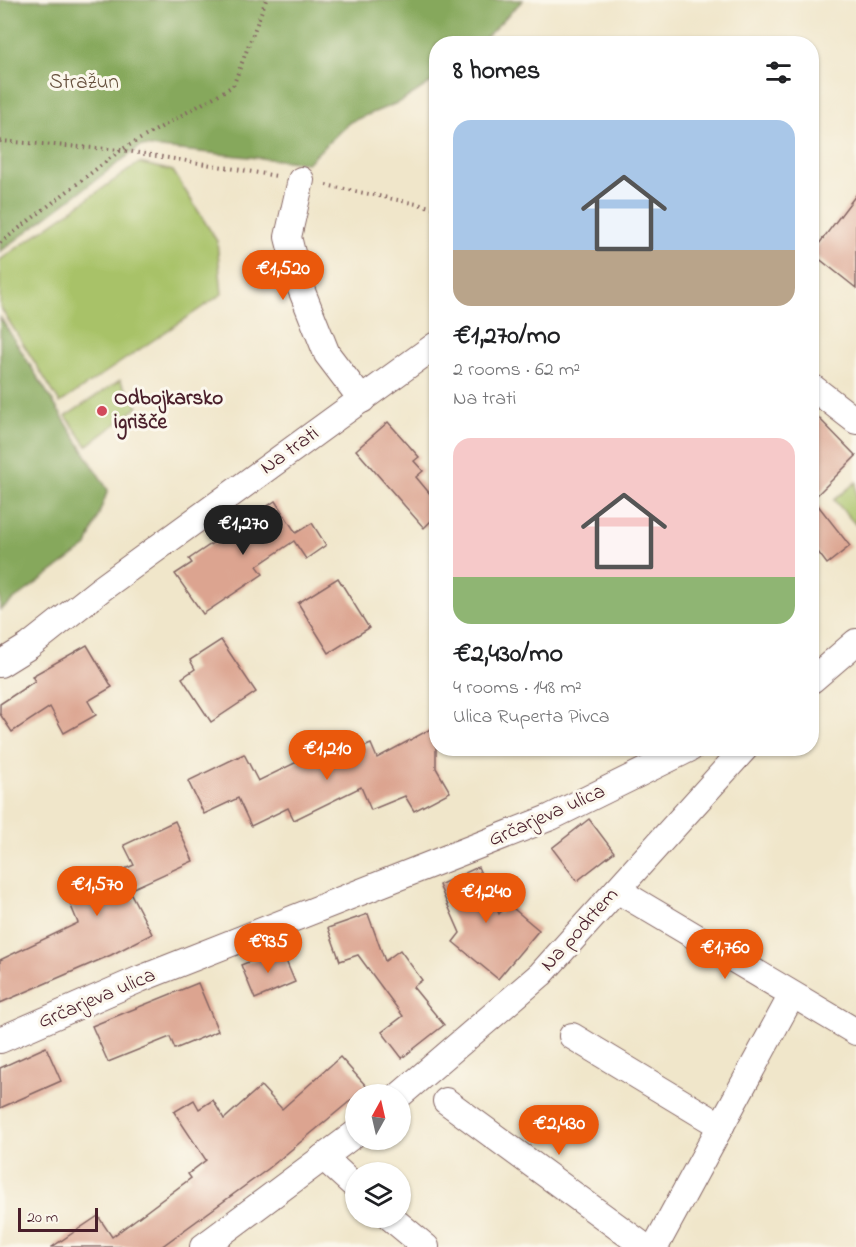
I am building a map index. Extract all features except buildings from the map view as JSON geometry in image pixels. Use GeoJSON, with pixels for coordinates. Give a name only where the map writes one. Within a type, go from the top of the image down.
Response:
{"type":"FeatureCollection","features":[{"type":"Feature","properties":{"kind":"street"},"geometry":{"type":"LineString","coordinates":[[301,180],[288,237],[301,289],[327,354],[362,400]]}},
{"type":"Feature","properties":{"kind":"street","name":"Na trati"},"geometry":{"type":"LineString","coordinates":[[0,664],[29,646],[101,589],[429,350]]}},
{"type":"Feature","properties":{"kind":"street"},"geometry":{"type":"LineString","coordinates":[[819,392],[856,421]]}},
{"type":"Feature","properties":{"kind":"street"},"geometry":{"type":"LineString","coordinates":[[819,674],[856,642]]}},
{"type":"Feature","properties":{"kind":"street","name":"Grčarjeva ulica"},"geometry":{"type":"LineString","coordinates":[[0,1040],[151,975],[551,817],[675,756]]}},
{"type":"Feature","properties":{"kind":"street","name":"Na podrtem"},"geometry":{"type":"LineString","coordinates":[[411,1086],[541,974],[737,756]]}},
{"type":"Feature","properties":{"kind":"street"},"geometry":{"type":"LineString","coordinates":[[617,890],[856,1032]]}},
{"type":"Feature","properties":{"kind":"street"},"geometry":{"type":"LineString","coordinates":[[655,1247],[792,995]]}},
{"type":"Feature","properties":{"kind":"street"},"geometry":{"type":"LineString","coordinates":[[572,1036],[721,1126]]}},
{"type":"Feature","properties":{"kind":"street"},"geometry":{"type":"LineString","coordinates":[[446,1101],[645,1247]]}},
{"type":"Feature","properties":{"kind":"street"},"geometry":{"type":"LineString","coordinates":[[204,1247],[345,1141]]}},
{"type":"Feature","properties":{"kind":"street"},"geometry":{"type":"LineString","coordinates":[[323,1157],[345,1177]]}},
{"type":"Feature","properties":{"kind":"street"},"geometry":{"type":"LineString","coordinates":[[403,1228],[426,1247]]}},
{"type":"Feature","properties":{"kind":"path"},"geometry":{"type":"LineString","coordinates":[[0,243],[121,150],[233,86],[266,0]]}},
{"type":"Feature","properties":{"kind":"path"},"geometry":{"type":"LineString","coordinates":[[0,141],[121,150],[301,180],[429,207]]}},
{"type":"Feature","properties":{"kind":"green space","name":"Stražun"},"geometry":{"type":"Polygon","coordinates":[[[0,0],[523,0],[487,36],[429,36],[429,84],[402,101],[350,122],[307,163],[141,146],[0,252],[0,0]]]}},
{"type":"Feature","properties":{"kind":"green space"},"geometry":{"type":"Polygon","coordinates":[[[139,163],[173,171],[217,241],[222,294],[60,403],[0,307],[0,260],[139,163]]]}},
{"type":"Feature","properties":{"kind":"green space"},"geometry":{"type":"Polygon","coordinates":[[[0,317],[108,490],[87,546],[0,610],[0,317]]]}},
{"type":"Feature","properties":{"kind":"green space","name":"Odbojkarsko igrišče"},"geometry":{"type":"Polygon","coordinates":[[[120,380],[138,407],[87,446],[66,416],[120,380]]]}},
{"type":"Feature","properties":{"kind":"green space"},"geometry":{"type":"Polygon","coordinates":[[[856,482],[856,525],[834,500],[856,482]]]}},
{"type":"Feature","properties":{"kind":"place","name":"Odbojkarsko igrišče"},"geometry":{"type":"Point","coordinates":[102,411]}}]}
